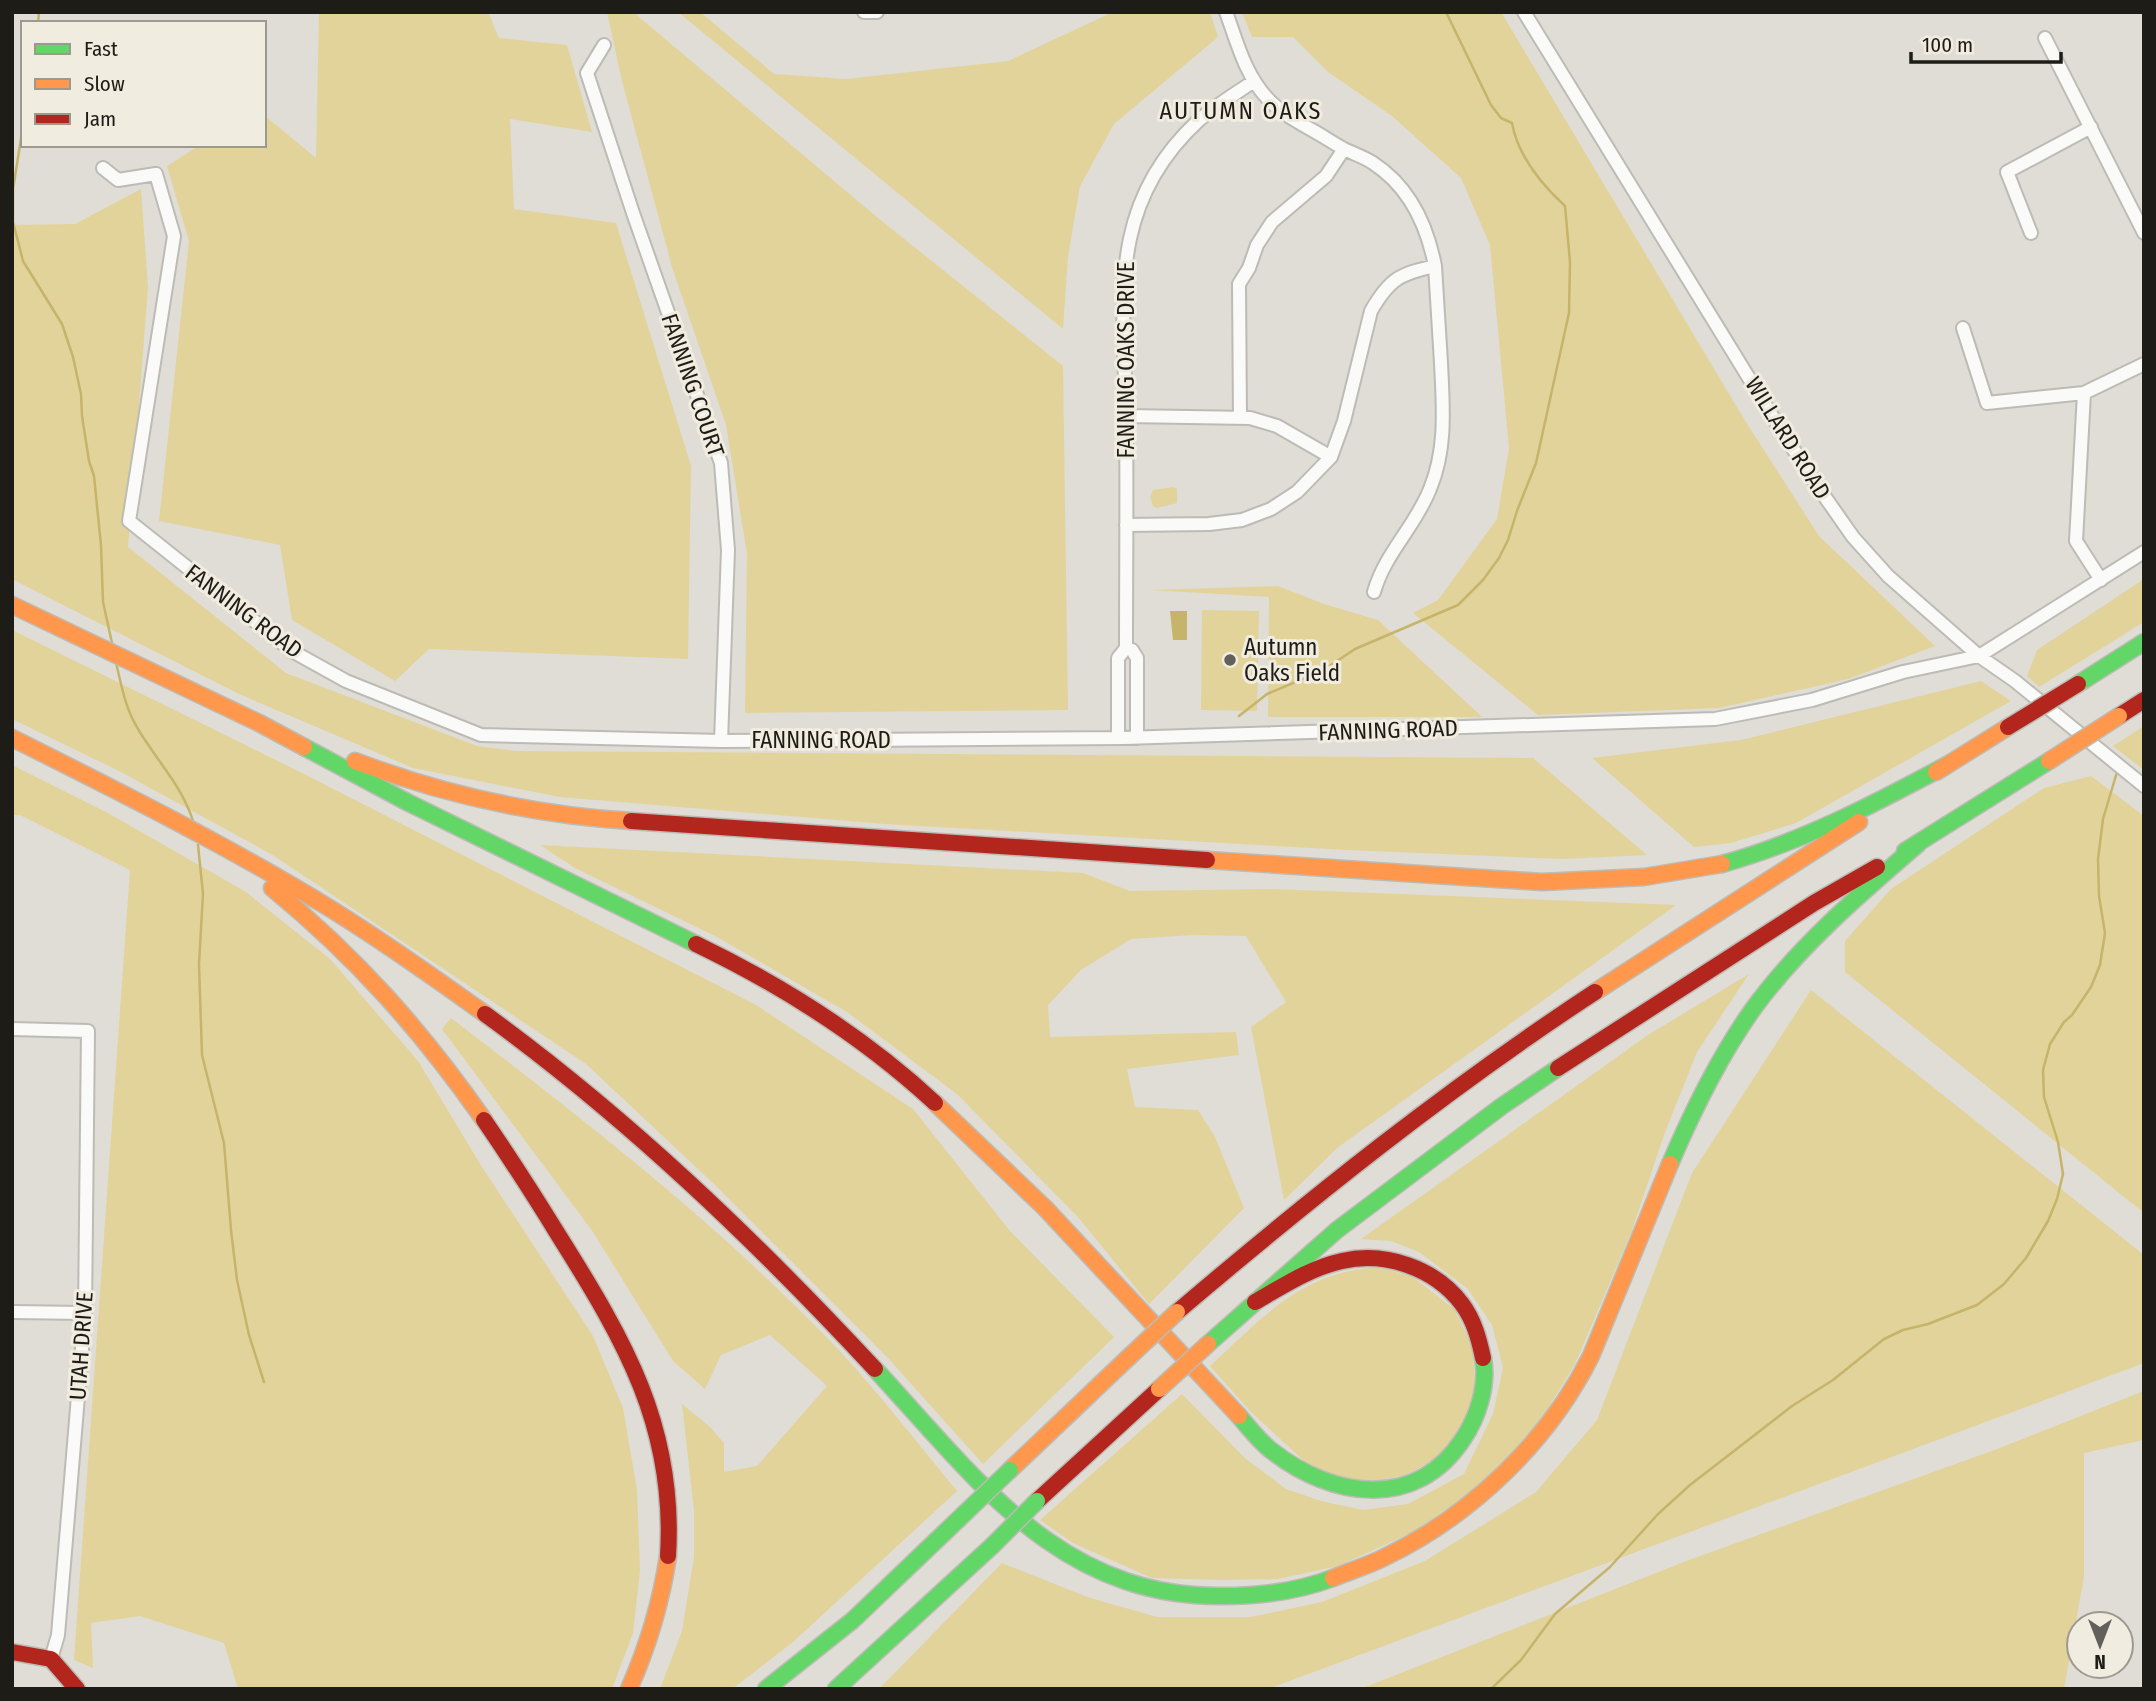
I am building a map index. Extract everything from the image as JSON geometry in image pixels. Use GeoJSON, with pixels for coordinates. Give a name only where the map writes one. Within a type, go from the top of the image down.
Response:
{"type":"FeatureCollection","features":[{"type":"Feature","properties":{"kind":"main road"},"geometry":{"type":"LineString","coordinates":[[12,605],[259,723],[407,802],[729,960],[792,995],[851,1033],[902,1072],[945,1110],[1045,1209],[1269,1449],[1306,1475],[1351,1489],[1379,1491],[1396,1488],[1422,1478],[1462,1444],[1480,1405],[1484,1378],[1482,1347],[1468,1312],[1444,1285],[1426,1272],[1390,1260],[1342,1260],[1307,1274],[1255,1302]]}},
{"type":"Feature","properties":{"kind":"main road"},"geometry":{"type":"LineString","coordinates":[[766,1689],[853,1620],[1177,1312],[1294,1211],[1377,1146],[1563,1012],[2144,642]]}},
{"type":"Feature","properties":{"kind":"main road"},"geometry":{"type":"LineString","coordinates":[[836,1689],[1208,1344],[1337,1230],[1502,1106],[1590,1046],[1814,903],[1917,844],[2144,700]]}},
{"type":"Feature","properties":{"kind":"main road"},"geometry":{"type":"LineString","coordinates":[[259,723],[375,770],[423,786],[472,799],[585,818],[1542,882],[1600,882],[1652,877],[1741,859],[1825,827],[1947,765]]}},
{"type":"Feature","properties":{"kind":"main road"},"geometry":{"type":"LineString","coordinates":[[12,738],[157,811],[308,895],[491,1019],[572,1082],[737,1227],[809,1299],[1026,1529],[1081,1563],[1132,1584],[1162,1591],[1222,1597],[1308,1586],[1373,1563],[1406,1547],[1446,1522],[1489,1490],[1515,1464],[1559,1411],[1591,1356],[1685,1129],[1735,1036],[1799,953],[1917,844]]}},
{"type":"Feature","properties":{"kind":"main road"},"geometry":{"type":"LineString","coordinates":[[157,811],[290,901],[361,967],[398,1007],[455,1078],[534,1196],[614,1325],[630,1357],[653,1417],[661,1448],[668,1503],[667,1562],[659,1607],[650,1638],[629,1689]]}},
{"type":"Feature","properties":{"kind":"main road"},"geometry":{"type":"LineString","coordinates":[[12,1652],[51,1659],[77,1689]]}},
{"type":"Feature","properties":{"kind":"street"},"geometry":{"type":"LineString","coordinates":[[864,12],[877,12]]}},
{"type":"Feature","properties":{"kind":"street"},"geometry":{"type":"LineString","coordinates":[[1226,12],[1245,65],[1254,81],[1280,110],[1344,149],[1375,164],[1402,188],[1419,214],[1432,248],[1443,409],[1440,460],[1422,507],[1388,558],[1374,592]]}},
{"type":"Feature","properties":{"kind":"street","name":"WILLARD ROAD"},"geometry":{"type":"LineString","coordinates":[[1524,12],[1818,488],[1853,537],[1888,576],[1979,656],[2015,681],[2144,786]]}},
{"type":"Feature","properties":{"kind":"street"},"geometry":{"type":"LineString","coordinates":[[2045,38],[2144,233]]}},
{"type":"Feature","properties":{"kind":"street","name":"FANNING COURT"},"geometry":{"type":"LineString","coordinates":[[604,45],[587,74],[721,463],[728,550],[721,741]]}},
{"type":"Feature","properties":{"kind":"street","name":"FANNING OAKS DRIVE"},"geometry":{"type":"LineString","coordinates":[[1118,738],[1118,658],[1126,648],[1126,416],[1122,284],[1128,242],[1140,201],[1166,157],[1187,131],[1254,81]]}},
{"type":"Feature","properties":{"kind":"street"},"geometry":{"type":"LineString","coordinates":[[2031,233],[2007,172],[2091,127]]}},
{"type":"Feature","properties":{"kind":"street"},"geometry":{"type":"LineString","coordinates":[[1240,417],[1239,284],[1249,268],[1257,245],[1272,222],[1326,176],[1344,149]]}},
{"type":"Feature","properties":{"kind":"street","name":"FANNING ROAD"},"geometry":{"type":"LineString","coordinates":[[103,168],[118,180],[156,174],[174,236],[129,521],[292,651],[346,681],[481,735],[721,741],[1137,738],[1715,719],[1812,700],[1903,672],[1979,656]]}},
{"type":"Feature","properties":{"kind":"street"},"geometry":{"type":"LineString","coordinates":[[1126,525],[1225,523],[1256,516],[1297,492],[1331,457],[1344,421],[1371,310],[1388,286],[1406,273],[1435,266]]}},
{"type":"Feature","properties":{"kind":"street"},"geometry":{"type":"LineString","coordinates":[[1964,328],[1987,403],[2084,393],[2144,364]]}},
{"type":"Feature","properties":{"kind":"street"},"geometry":{"type":"LineString","coordinates":[[2084,393],[2076,541],[2101,580]]}},
{"type":"Feature","properties":{"kind":"street"},"geometry":{"type":"LineString","coordinates":[[1126,416],[1240,417],[1264,421],[1331,457]]}},
{"type":"Feature","properties":{"kind":"street"},"geometry":{"type":"LineString","coordinates":[[1979,656],[2144,552]]}},
{"type":"Feature","properties":{"kind":"street","name":"FANNING OAKS DRIVE"},"geometry":{"type":"LineString","coordinates":[[1126,648],[1132,650],[1137,658],[1137,738]]}},
{"type":"Feature","properties":{"kind":"street","name":"UTAH DRIVE"},"geometry":{"type":"LineString","coordinates":[[12,1029],[88,1031],[85,1312],[58,1635],[51,1659]]}},
{"type":"Feature","properties":{"kind":"street"},"geometry":{"type":"LineString","coordinates":[[12,1312],[85,1312]]}},
{"type":"Feature","properties":{"kind":"shaded area"},"geometry":{"type":"Polygon","coordinates":[[[319,12],[488,12],[499,38],[567,45],[592,132],[510,119],[514,209],[616,223],[691,466],[688,659],[429,649],[395,681],[292,620],[280,545],[159,521],[189,241],[167,166],[197,147],[266,147],[266,117],[316,158],[319,12]]]}},
{"type":"Feature","properties":{"kind":"shaded area"},"geometry":{"type":"Polygon","coordinates":[[[607,12],[633,12],[878,218],[1063,366],[1068,710],[745,713],[747,554],[726,425],[672,267],[622,81],[607,12]]]}},
{"type":"Feature","properties":{"kind":"shaded area"},"geometry":{"type":"Polygon","coordinates":[[[678,12],[700,12],[774,74],[846,79],[1008,61],[1113,12],[1210,12],[1218,37],[1114,124],[1080,186],[1068,257],[1063,329],[678,12]]]}},
{"type":"Feature","properties":{"kind":"shaded area"},"geometry":{"type":"Polygon","coordinates":[[[1242,12],[1501,12],[1744,419],[1819,536],[1935,646],[1848,679],[1719,708],[1538,715],[1413,613],[1438,600],[1497,519],[1509,448],[1490,245],[1461,178],[1392,116],[1328,72],[1293,37],[1252,37],[1242,12]]]}},
{"type":"Feature","properties":{"kind":"shaded area"},"geometry":{"type":"Polygon","coordinates":[[[141,189],[148,287],[128,547],[286,673],[477,746],[515,751],[1533,758],[1647,855],[1563,859],[1347,850],[885,824],[560,797],[413,768],[239,694],[12,579],[12,225],[75,224],[141,189]]]}},
{"type":"Feature","properties":{"kind":"shaded area"},"geometry":{"type":"Polygon","coordinates":[[[1174,487],[1177,489],[1177,503],[1157,508],[1153,506],[1150,497],[1153,490],[1174,487]]]}},
{"type":"Feature","properties":{"kind":"shaded area"},"geometry":{"type":"Polygon","coordinates":[[[2144,579],[2144,622],[2039,687],[2027,676],[2037,650],[2144,579]]]}},
{"type":"Feature","properties":{"kind":"shaded area"},"geometry":{"type":"Polygon","coordinates":[[[1278,586],[1324,604],[1378,620],[1482,717],[1268,717],[1269,597],[1151,590],[1278,586]]]}},
{"type":"Feature","properties":{"kind":"shaded area","name":"Autumn Oaks Field"},"geometry":{"type":"Polygon","coordinates":[[[1202,610],[1259,611],[1257,711],[1201,710],[1202,610]]]}},
{"type":"Feature","properties":{"kind":"shaded area"},"geometry":{"type":"Polygon","coordinates":[[[1170,611],[1187,611],[1187,640],[1173,640],[1170,611]]]}},
{"type":"Feature","properties":{"kind":"shaded area"},"geometry":{"type":"Polygon","coordinates":[[[12,630],[308,776],[756,1005],[913,1109],[1010,1231],[1114,1337],[983,1464],[887,1357],[715,1185],[586,1064],[271,854],[119,771],[12,719],[12,630]]]}},
{"type":"Feature","properties":{"kind":"shaded area"},"geometry":{"type":"Polygon","coordinates":[[[1981,681],[2011,701],[1796,823],[1731,843],[1694,847],[1592,758],[1741,740],[1981,681]]]}},
{"type":"Feature","properties":{"kind":"shaded area"},"geometry":{"type":"Polygon","coordinates":[[[2144,726],[2144,770],[2113,746],[2144,726]]]}},
{"type":"Feature","properties":{"kind":"shaded area"},"geometry":{"type":"Polygon","coordinates":[[[12,765],[108,813],[246,892],[330,959],[418,1061],[482,1167],[593,1336],[623,1408],[637,1490],[640,1571],[633,1633],[612,1689],[238,1689],[224,1643],[140,1616],[91,1623],[93,1668],[74,1660],[130,870],[20,815],[12,815],[12,765]]]}},
{"type":"Feature","properties":{"kind":"shaded area"},"geometry":{"type":"Polygon","coordinates":[[[2091,776],[2144,816],[2144,1213],[1845,972],[1845,941],[1891,889],[2044,788],[2091,776]]]}},
{"type":"Feature","properties":{"kind":"shaded area"},"geometry":{"type":"Polygon","coordinates":[[[540,845],[1083,873],[1130,891],[1272,889],[1676,905],[1337,1148],[1284,1200],[1251,1027],[1286,1002],[1246,936],[1193,935],[1131,939],[1081,970],[1048,1005],[1050,1037],[1236,1032],[1239,1055],[1127,1069],[1135,1107],[1198,1110],[1215,1137],[1244,1208],[1149,1304],[1077,1216],[957,1094],[847,1012],[717,937],[575,868],[540,845]]]}},
{"type":"Feature","properties":{"kind":"shaded area"},"geometry":{"type":"Polygon","coordinates":[[[1749,974],[1697,1052],[1665,1132],[1631,1233],[1575,1364],[1542,1418],[1485,1483],[1413,1532],[1338,1566],[1278,1579],[1152,1578],[1073,1543],[1040,1520],[1182,1394],[1246,1459],[1286,1489],[1321,1501],[1363,1510],[1408,1504],[1464,1474],[1493,1414],[1503,1368],[1492,1325],[1468,1289],[1419,1252],[1391,1241],[1361,1239],[1648,1035],[1749,974]]]}},
{"type":"Feature","properties":{"kind":"shaded area"},"geometry":{"type":"Polygon","coordinates":[[[1811,990],[2144,1255],[2144,1363],[1268,1689],[879,1689],[1002,1563],[1087,1597],[1157,1617],[1251,1617],[1322,1602],[1425,1561],[1536,1492],[1597,1420],[1692,1173],[1811,990]]]}},
{"type":"Feature","properties":{"kind":"shaded area"},"geometry":{"type":"Polygon","coordinates":[[[451,1018],[600,1134],[744,1257],[850,1362],[957,1491],[793,1642],[731,1689],[660,1689],[682,1631],[694,1557],[694,1511],[682,1404],[710,1427],[724,1443],[724,1472],[757,1466],[827,1386],[770,1335],[721,1355],[705,1389],[673,1361],[593,1232],[442,1029],[451,1018]]]}},
{"type":"Feature","properties":{"kind":"shaded area"},"geometry":{"type":"Polygon","coordinates":[[[1378,1267],[1413,1277],[1454,1309],[1473,1347],[1475,1394],[1464,1429],[1442,1456],[1405,1475],[1371,1482],[1339,1478],[1304,1461],[1250,1411],[1210,1366],[1266,1314],[1305,1288],[1350,1271],[1378,1267]]]}},
{"type":"Feature","properties":{"kind":"shaded area"},"geometry":{"type":"Polygon","coordinates":[[[2144,1391],[2144,1440],[2084,1453],[2084,1576],[2078,1610],[2065,1610],[2064,1689],[1360,1689],[1689,1560],[1997,1449],[2144,1391]]]}},
{"type":"Feature","properties":{"kind":"waterway"},"geometry":{"type":"LineString","coordinates":[[38,21],[39,12]]}},
{"type":"Feature","properties":{"kind":"waterway"},"geometry":{"type":"LineString","coordinates":[[1239,716],[1267,694],[1322,671],[1355,649],[1458,605],[1483,580],[1499,558],[1536,463],[1569,313],[1570,262],[1565,206],[1532,169],[1519,147],[1512,123],[1501,118],[1491,105],[1446,12]]}},
{"type":"Feature","properties":{"kind":"waterway"},"geometry":{"type":"LineString","coordinates":[[21,139],[13,189],[13,222],[23,261],[62,324],[73,357],[81,394],[89,461],[94,476],[103,602],[112,643]]}},
{"type":"Feature","properties":{"kind":"waterway"},"geometry":{"type":"LineString","coordinates":[[116,663],[130,713],[145,741],[176,785],[193,821]]}},
{"type":"Feature","properties":{"kind":"waterway"},"geometry":{"type":"LineString","coordinates":[[1491,1689],[1521,1660],[1555,1614],[1610,1567],[1658,1514],[1690,1485],[1884,1339],[1977,1305],[2004,1284],[2026,1258],[2048,1221],[2063,1174],[2058,1142],[2044,1097],[2043,1070],[2050,1044],[2091,987],[2100,965],[2105,933],[2099,896],[2098,859],[2103,819],[2117,772]]}},
{"type":"Feature","properties":{"kind":"waterway"},"geometry":{"type":"LineString","coordinates":[[198,845],[203,894],[199,964],[202,1055],[224,1143],[237,1280],[249,1335],[264,1382]]}},
{"type":"Feature","properties":{"kind":"traffic: fast"},"geometry":{"type":"LineString","coordinates":[[2078,684],[2144,642]]}},
{"type":"Feature","properties":{"kind":"traffic: fast"},"geometry":{"type":"LineString","coordinates":[[304,747],[407,802],[696,944]]}},
{"type":"Feature","properties":{"kind":"traffic: fast"},"geometry":{"type":"LineString","coordinates":[[1905,851],[2049,761]]}},
{"type":"Feature","properties":{"kind":"traffic: fast"},"geometry":{"type":"LineString","coordinates":[[1722,864],[1809,833],[1865,808],[1947,765]]}},
{"type":"Feature","properties":{"kind":"traffic: fast"},"geometry":{"type":"LineString","coordinates":[[1670,1164],[1697,1104],[1753,1009],[1810,943],[1918,844]]}},
{"type":"Feature","properties":{"kind":"traffic: fast"},"geometry":{"type":"LineString","coordinates":[[1208,1344],[1337,1230],[1502,1106],[1558,1068]]}},
{"type":"Feature","properties":{"kind":"traffic: fast"},"geometry":{"type":"LineString","coordinates":[[1239,1416],[1272,1451],[1321,1479],[1346,1487],[1372,1490],[1398,1487],[1422,1478],[1444,1462],[1463,1439],[1481,1400],[1483,1358]]}},
{"type":"Feature","properties":{"kind":"traffic: fast"},"geometry":{"type":"LineString","coordinates":[[875,1369],[949,1451],[1025,1524],[1067,1554],[1114,1577],[1165,1591],[1223,1596],[1279,1592],[1333,1578]]}},
{"type":"Feature","properties":{"kind":"traffic: fast"},"geometry":{"type":"LineString","coordinates":[[965,1513],[1010,1470]]}},
{"type":"Feature","properties":{"kind":"traffic: fast"},"geometry":{"type":"LineString","coordinates":[[992,1546],[1037,1501]]}},
{"type":"Feature","properties":{"kind":"traffic: fast"},"geometry":{"type":"LineString","coordinates":[[766,1689],[853,1620],[965,1513]]}},
{"type":"Feature","properties":{"kind":"traffic: fast"},"geometry":{"type":"LineString","coordinates":[[836,1689],[992,1546]]}},
{"type":"Feature","properties":{"kind":"traffic: slow"},"geometry":{"type":"LineString","coordinates":[[12,605],[304,747]]}},
{"type":"Feature","properties":{"kind":"traffic: slow"},"geometry":{"type":"LineString","coordinates":[[2049,761],[2119,716]]}},
{"type":"Feature","properties":{"kind":"traffic: slow"},"geometry":{"type":"LineString","coordinates":[[1936,772],[2008,727]]}},
{"type":"Feature","properties":{"kind":"traffic: slow"},"geometry":{"type":"LineString","coordinates":[[12,738],[253,863],[370,934],[485,1014]]}},
{"type":"Feature","properties":{"kind":"traffic: slow"},"geometry":{"type":"LineString","coordinates":[[355,761],[422,784],[491,802],[560,814],[631,821]]}},
{"type":"Feature","properties":{"kind":"traffic: slow"},"geometry":{"type":"LineString","coordinates":[[1595,992],[1859,822]]}},
{"type":"Feature","properties":{"kind":"traffic: slow"},"geometry":{"type":"LineString","coordinates":[[1207,860],[1542,882],[1644,877],[1722,864]]}},
{"type":"Feature","properties":{"kind":"traffic: slow"},"geometry":{"type":"LineString","coordinates":[[272,888],[332,941],[386,996],[484,1120]]}},
{"type":"Feature","properties":{"kind":"traffic: slow"},"geometry":{"type":"LineString","coordinates":[[935,1103],[1045,1208],[1239,1416]]}},
{"type":"Feature","properties":{"kind":"traffic: slow"},"geometry":{"type":"LineString","coordinates":[[1333,1578],[1383,1558],[1447,1521],[1504,1474],[1553,1418],[1591,1356],[1670,1164]]}},
{"type":"Feature","properties":{"kind":"traffic: slow"},"geometry":{"type":"LineString","coordinates":[[1130,1356],[1177,1312]]}},
{"type":"Feature","properties":{"kind":"traffic: slow"},"geometry":{"type":"LineString","coordinates":[[1159,1389],[1208,1344]]}},
{"type":"Feature","properties":{"kind":"traffic: slow"},"geometry":{"type":"LineString","coordinates":[[1010,1470],[1130,1356]]}},
{"type":"Feature","properties":{"kind":"traffic: slow"},"geometry":{"type":"LineString","coordinates":[[629,1689],[653,1624],[668,1556]]}},
{"type":"Feature","properties":{"kind":"traffic: jam"},"geometry":{"type":"LineString","coordinates":[[2008,727],[2078,684]]}},
{"type":"Feature","properties":{"kind":"traffic: jam"},"geometry":{"type":"LineString","coordinates":[[2119,716],[2144,700]]}},
{"type":"Feature","properties":{"kind":"traffic: jam"},"geometry":{"type":"LineString","coordinates":[[631,821],[1207,860]]}},
{"type":"Feature","properties":{"kind":"traffic: jam"},"geometry":{"type":"LineString","coordinates":[[1558,1068],[1814,903],[1877,867]]}},
{"type":"Feature","properties":{"kind":"traffic: jam"},"geometry":{"type":"LineString","coordinates":[[696,944],[791,995],[880,1056],[935,1103]]}},
{"type":"Feature","properties":{"kind":"traffic: jam"},"geometry":{"type":"LineString","coordinates":[[1177,1312],[1278,1228],[1433,1106],[1595,992]]}},
{"type":"Feature","properties":{"kind":"traffic: jam"},"geometry":{"type":"LineString","coordinates":[[485,1014],[589,1095],[689,1182],[784,1274],[875,1369]]}},
{"type":"Feature","properties":{"kind":"traffic: jam"},"geometry":{"type":"LineString","coordinates":[[484,1120],[532,1192],[605,1312],[641,1387],[664,1467],[668,1556]]}},
{"type":"Feature","properties":{"kind":"traffic: jam"},"geometry":{"type":"LineString","coordinates":[[1255,1302],[1297,1278],[1330,1264],[1358,1258],[1392,1261],[1424,1272],[1451,1291],[1470,1317],[1483,1358]]}},
{"type":"Feature","properties":{"kind":"traffic: jam"},"geometry":{"type":"LineString","coordinates":[[1037,1501],[1159,1389]]}},
{"type":"Feature","properties":{"kind":"traffic: jam"},"geometry":{"type":"LineString","coordinates":[[12,1652],[51,1659],[77,1689]]}},
{"type":"Feature","properties":{"kind":"place","name":"Autumn Oaks Field"},"geometry":{"type":"Point","coordinates":[1230,660]}},
{"type":"Feature","properties":{"kind":"district","name":"AUTUMN OAKS"},"geometry":{"type":"Point","coordinates":[1241,111]}}]}
